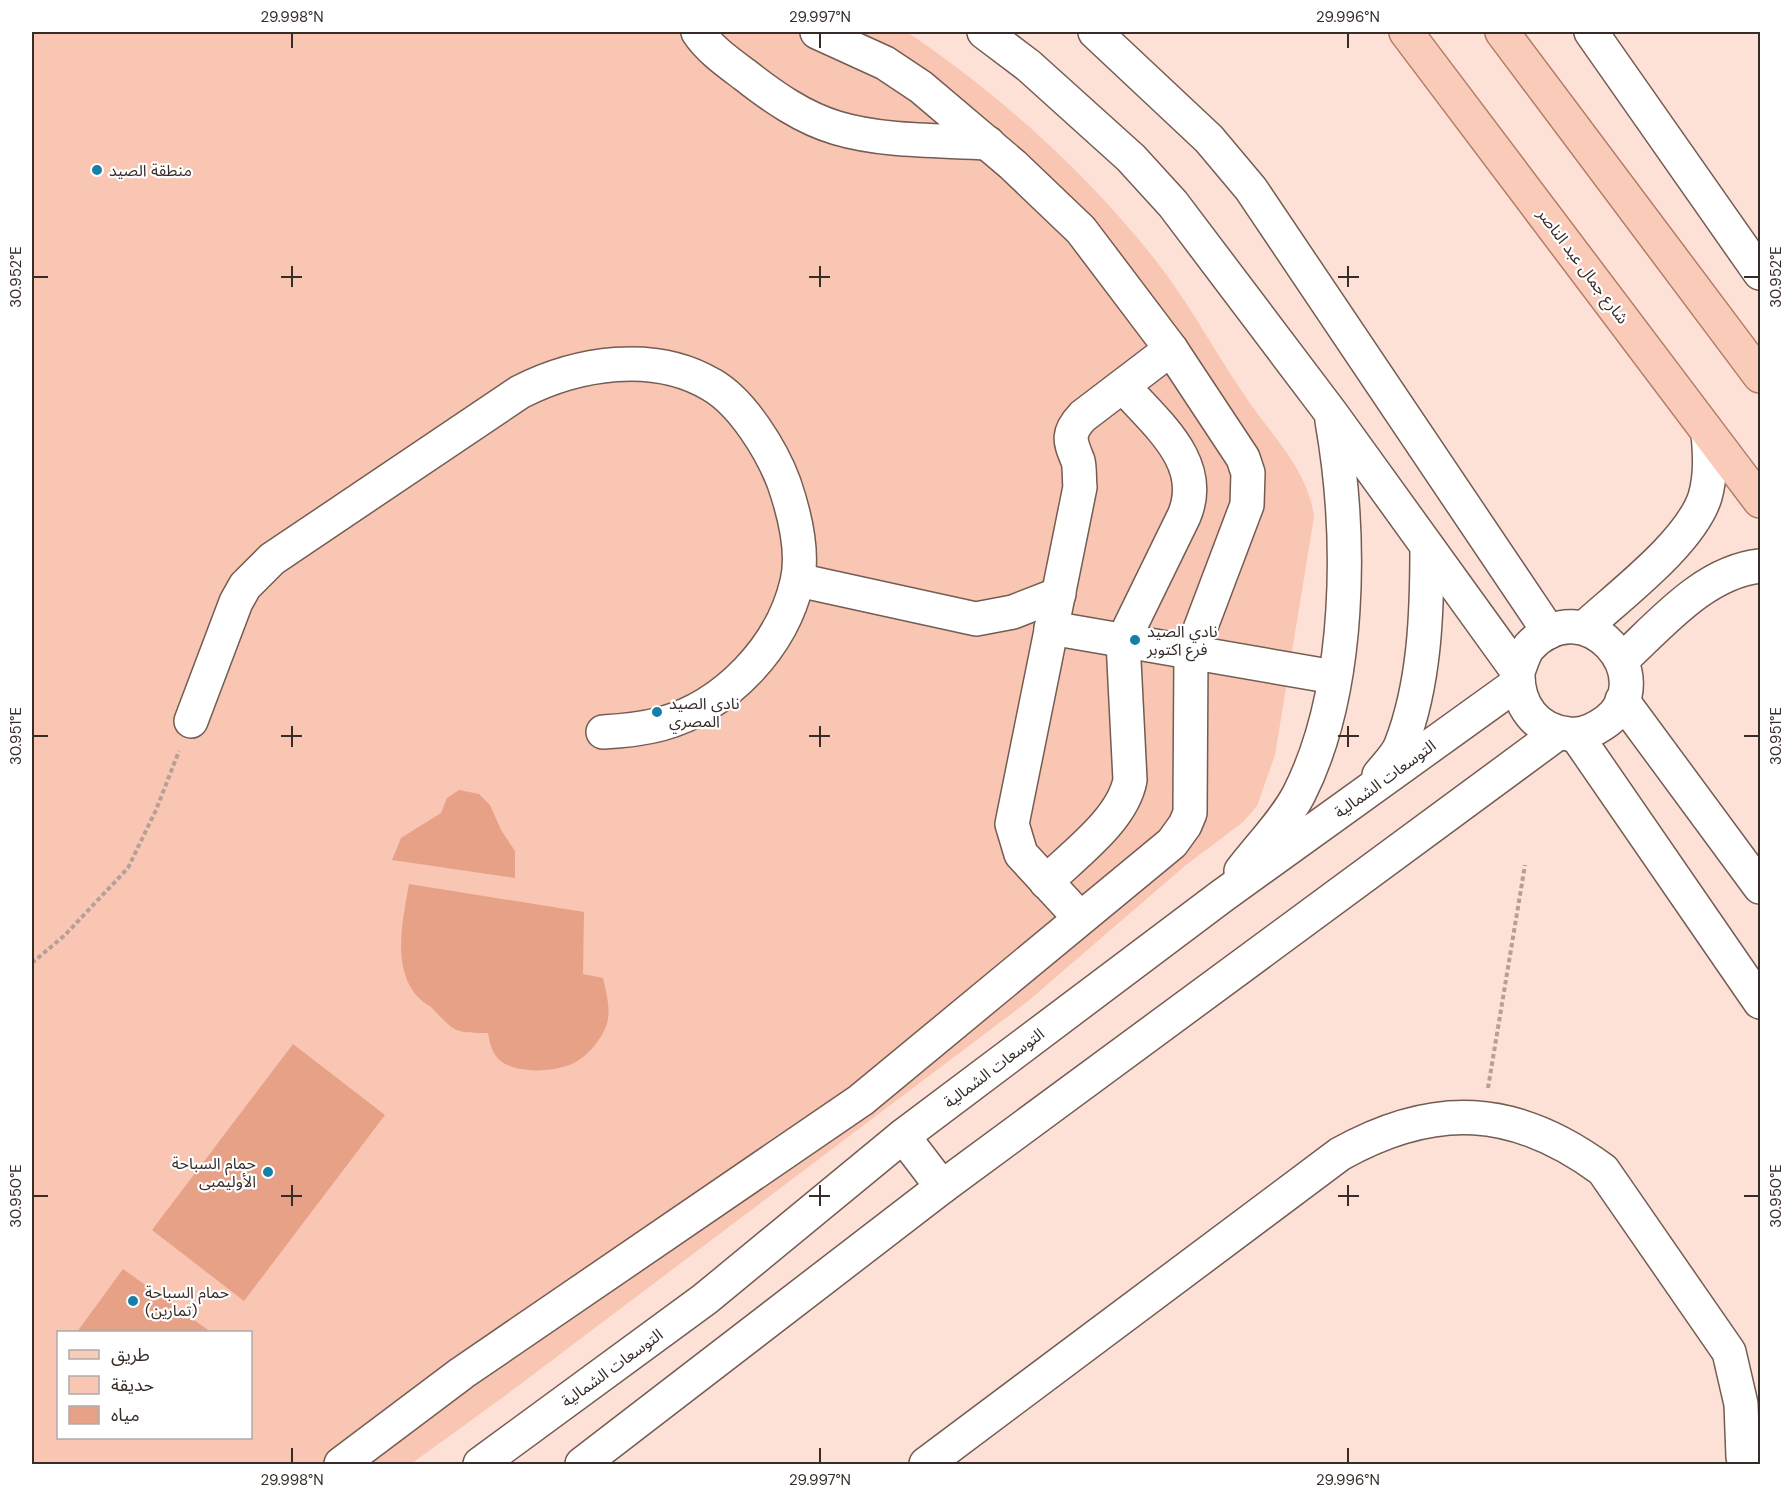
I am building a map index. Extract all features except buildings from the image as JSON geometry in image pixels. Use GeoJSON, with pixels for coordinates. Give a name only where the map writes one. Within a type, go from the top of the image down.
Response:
{"type":"FeatureCollection","features":[{"type":"Feature","properties":{"kind":"main road","name":"شارع جمال عبد الناصر"},"geometry":{"type":"LineString","coordinates":[[1406,32],[1761,501]]}},
{"type":"Feature","properties":{"kind":"main road"},"geometry":{"type":"LineString","coordinates":[[1502,32],[1761,376]]}},
{"type":"Feature","properties":{"kind":"street"},"geometry":{"type":"LineString","coordinates":[[698,32],[728,62],[755,83],[795,110],[827,125],[865,134],[988,143]]}},
{"type":"Feature","properties":{"kind":"street"},"geometry":{"type":"LineString","coordinates":[[341,1464],[462,1373],[861,1100],[1172,843],[1185,825],[1192,800],[1191,653],[1247,505],[1248,473],[1236,444],[1171,349],[1081,230],[988,143],[921,87],[885,63],[817,32]]}},
{"type":"Feature","properties":{"kind":"street"},"geometry":{"type":"LineString","coordinates":[[984,32],[1029,66],[1131,158],[1173,204],[1331,413],[1518,677],[1523,705],[1537,723],[1567,734],[1761,1002]]}},
{"type":"Feature","properties":{"kind":"street"},"geometry":{"type":"LineString","coordinates":[[1095,32],[1209,139],[1251,189],[1549,632]]}},
{"type":"Feature","properties":{"kind":"street"},"geometry":{"type":"LineString","coordinates":[[1591,32],[1761,273]]}},
{"type":"Feature","properties":{"kind":"street"},"geometry":{"type":"LineString","coordinates":[[1080,918],[1021,854],[1012,824],[1080,487],[1078,461],[1073,454],[1071,437],[1074,425],[1083,416],[1171,349]]}},
{"type":"Feature","properties":{"kind":"street"},"geometry":{"type":"LineString","coordinates":[[191,721],[236,602],[258,572],[272,559],[520,392],[546,379],[574,369],[631,364],[659,367],[713,385],[733,404],[768,450],[786,490],[795,526],[798,580],[777,632],[761,656],[718,696],[692,712],[663,723],[633,730],[603,732]]}},
{"type":"Feature","properties":{"kind":"street"},"geometry":{"type":"LineString","coordinates":[[1046,882],[1116,814],[1128,792],[1130,780],[1122,641],[1184,516],[1192,485],[1182,456],[1122,386]]}},
{"type":"Feature","properties":{"kind":"street"},"geometry":{"type":"LineString","coordinates":[[1222,896],[1298,795],[1323,735],[1341,637],[1344,520],[1341,470],[1331,413]]}},
{"type":"Feature","properties":{"kind":"street"},"geometry":{"type":"LineString","coordinates":[[1584,628],[1692,525],[1704,497],[1710,467],[1708,433]]}},
{"type":"Feature","properties":{"kind":"street"},"geometry":{"type":"LineString","coordinates":[[1365,794],[1400,747],[1417,685],[1427,604],[1427,547]]}},
{"type":"Feature","properties":{"kind":"street"},"geometry":{"type":"LineString","coordinates":[[1622,660],[1689,600],[1716,580],[1748,568],[1761,566]]}},
{"type":"Feature","properties":{"kind":"street"},"geometry":{"type":"LineString","coordinates":[[798,580],[976,619],[1013,612],[1059,594]]}},
{"type":"Feature","properties":{"kind":"street"},"geometry":{"type":"LineString","coordinates":[[582,1464],[942,1187],[1567,734],[1595,729],[1612,717],[1622,700],[1626,680],[1622,660],[1613,646],[1600,634],[1584,628],[1566,626],[1549,632],[1528,648],[1518,677]]}},
{"type":"Feature","properties":{"kind":"street"},"geometry":{"type":"LineString","coordinates":[[1051,628],[1334,678]]}},
{"type":"Feature","properties":{"kind":"street","name":"التوسعات الشمالية"},"geometry":{"type":"LineString","coordinates":[[480,1464],[705,1299],[903,1136],[1222,896],[1365,794],[1518,677]]}},
{"type":"Feature","properties":{"kind":"street"},"geometry":{"type":"LineString","coordinates":[[1622,700],[1761,887]]}},
{"type":"Feature","properties":{"kind":"street"},"geometry":{"type":"LineString","coordinates":[[926,1464],[1340,1154],[1372,1136],[1408,1123],[1445,1117],[1483,1118],[1515,1124],[1547,1135],[1576,1150],[1603,1170],[1729,1352],[1741,1404],[1742,1461]]}},
{"type":"Feature","properties":{"kind":"street"},"geometry":{"type":"LineString","coordinates":[[903,1136],[942,1187]]}},
{"type":"Feature","properties":{"kind":"street"},"geometry":{"type":"LineString","coordinates":[[1729,1352],[1761,1368]]}},
{"type":"Feature","properties":{"kind":"street"},"geometry":{"type":"LineString","coordinates":[[1742,1461],[1761,1426]]}},
{"type":"Feature","properties":{"kind":"path"},"geometry":{"type":"LineString","coordinates":[[32,963],[65,935],[128,868],[156,810],[191,721]]}},
{"type":"Feature","properties":{"kind":"path"},"geometry":{"type":"LineString","coordinates":[[1483,1118],[1526,865]]}},
{"type":"Feature","properties":{"kind":"green space","name":"نادى الصيد المصري"},"geometry":{"type":"Polygon","coordinates":[[[32,32],[907,32],[1011,111],[1044,140],[1107,203],[1174,285],[1245,396],[1287,453],[1304,483],[1314,517],[1275,755],[1257,806],[1243,822],[1186,865],[1027,1002],[506,1395],[411,1464],[32,1464],[32,32]]]}},
{"type":"Feature","properties":{"kind":"water"},"geometry":{"type":"Polygon","coordinates":[[[459,790],[479,794],[490,805],[501,830],[515,851],[515,878],[392,860],[401,838],[441,813],[447,798],[459,790]]]}},
{"type":"Feature","properties":{"kind":"water"},"geometry":{"type":"Polygon","coordinates":[[[409,884],[584,912],[583,974],[603,978],[608,1009],[604,1032],[591,1050],[574,1063],[548,1070],[528,1070],[509,1066],[494,1053],[488,1033],[456,1030],[421,1000],[411,988],[402,960],[402,929],[409,884]]]}},
{"type":"Feature","properties":{"kind":"water","name":"حمام السباحة الأوليمبى"},"geometry":{"type":"Polygon","coordinates":[[[293,1044],[385,1115],[244,1301],[152,1230],[293,1044]]]}},
{"type":"Feature","properties":{"kind":"water","name":"حمام السباحة (تمارين)"},"geometry":{"type":"Polygon","coordinates":[[[123,1269],[210,1331],[78,1331],[123,1269]]]}},
{"type":"Feature","properties":{"kind":"place","name":"منطقة الصيد"},"geometry":{"type":"Point","coordinates":[97,170]}},
{"type":"Feature","properties":{"kind":"place","name":"نادي الصيد فرع اكتوبر"},"geometry":{"type":"Point","coordinates":[1135,640]}},
{"type":"Feature","properties":{"kind":"place","name":"نادى الصيد المصري"},"geometry":{"type":"Point","coordinates":[657,712]}},
{"type":"Feature","properties":{"kind":"place","name":"حمام السباحة الأوليمبى"},"geometry":{"type":"Point","coordinates":[268,1172]}},
{"type":"Feature","properties":{"kind":"place","name":"حمام السباحة (تمارين)"},"geometry":{"type":"Point","coordinates":[133,1301]}}]}
